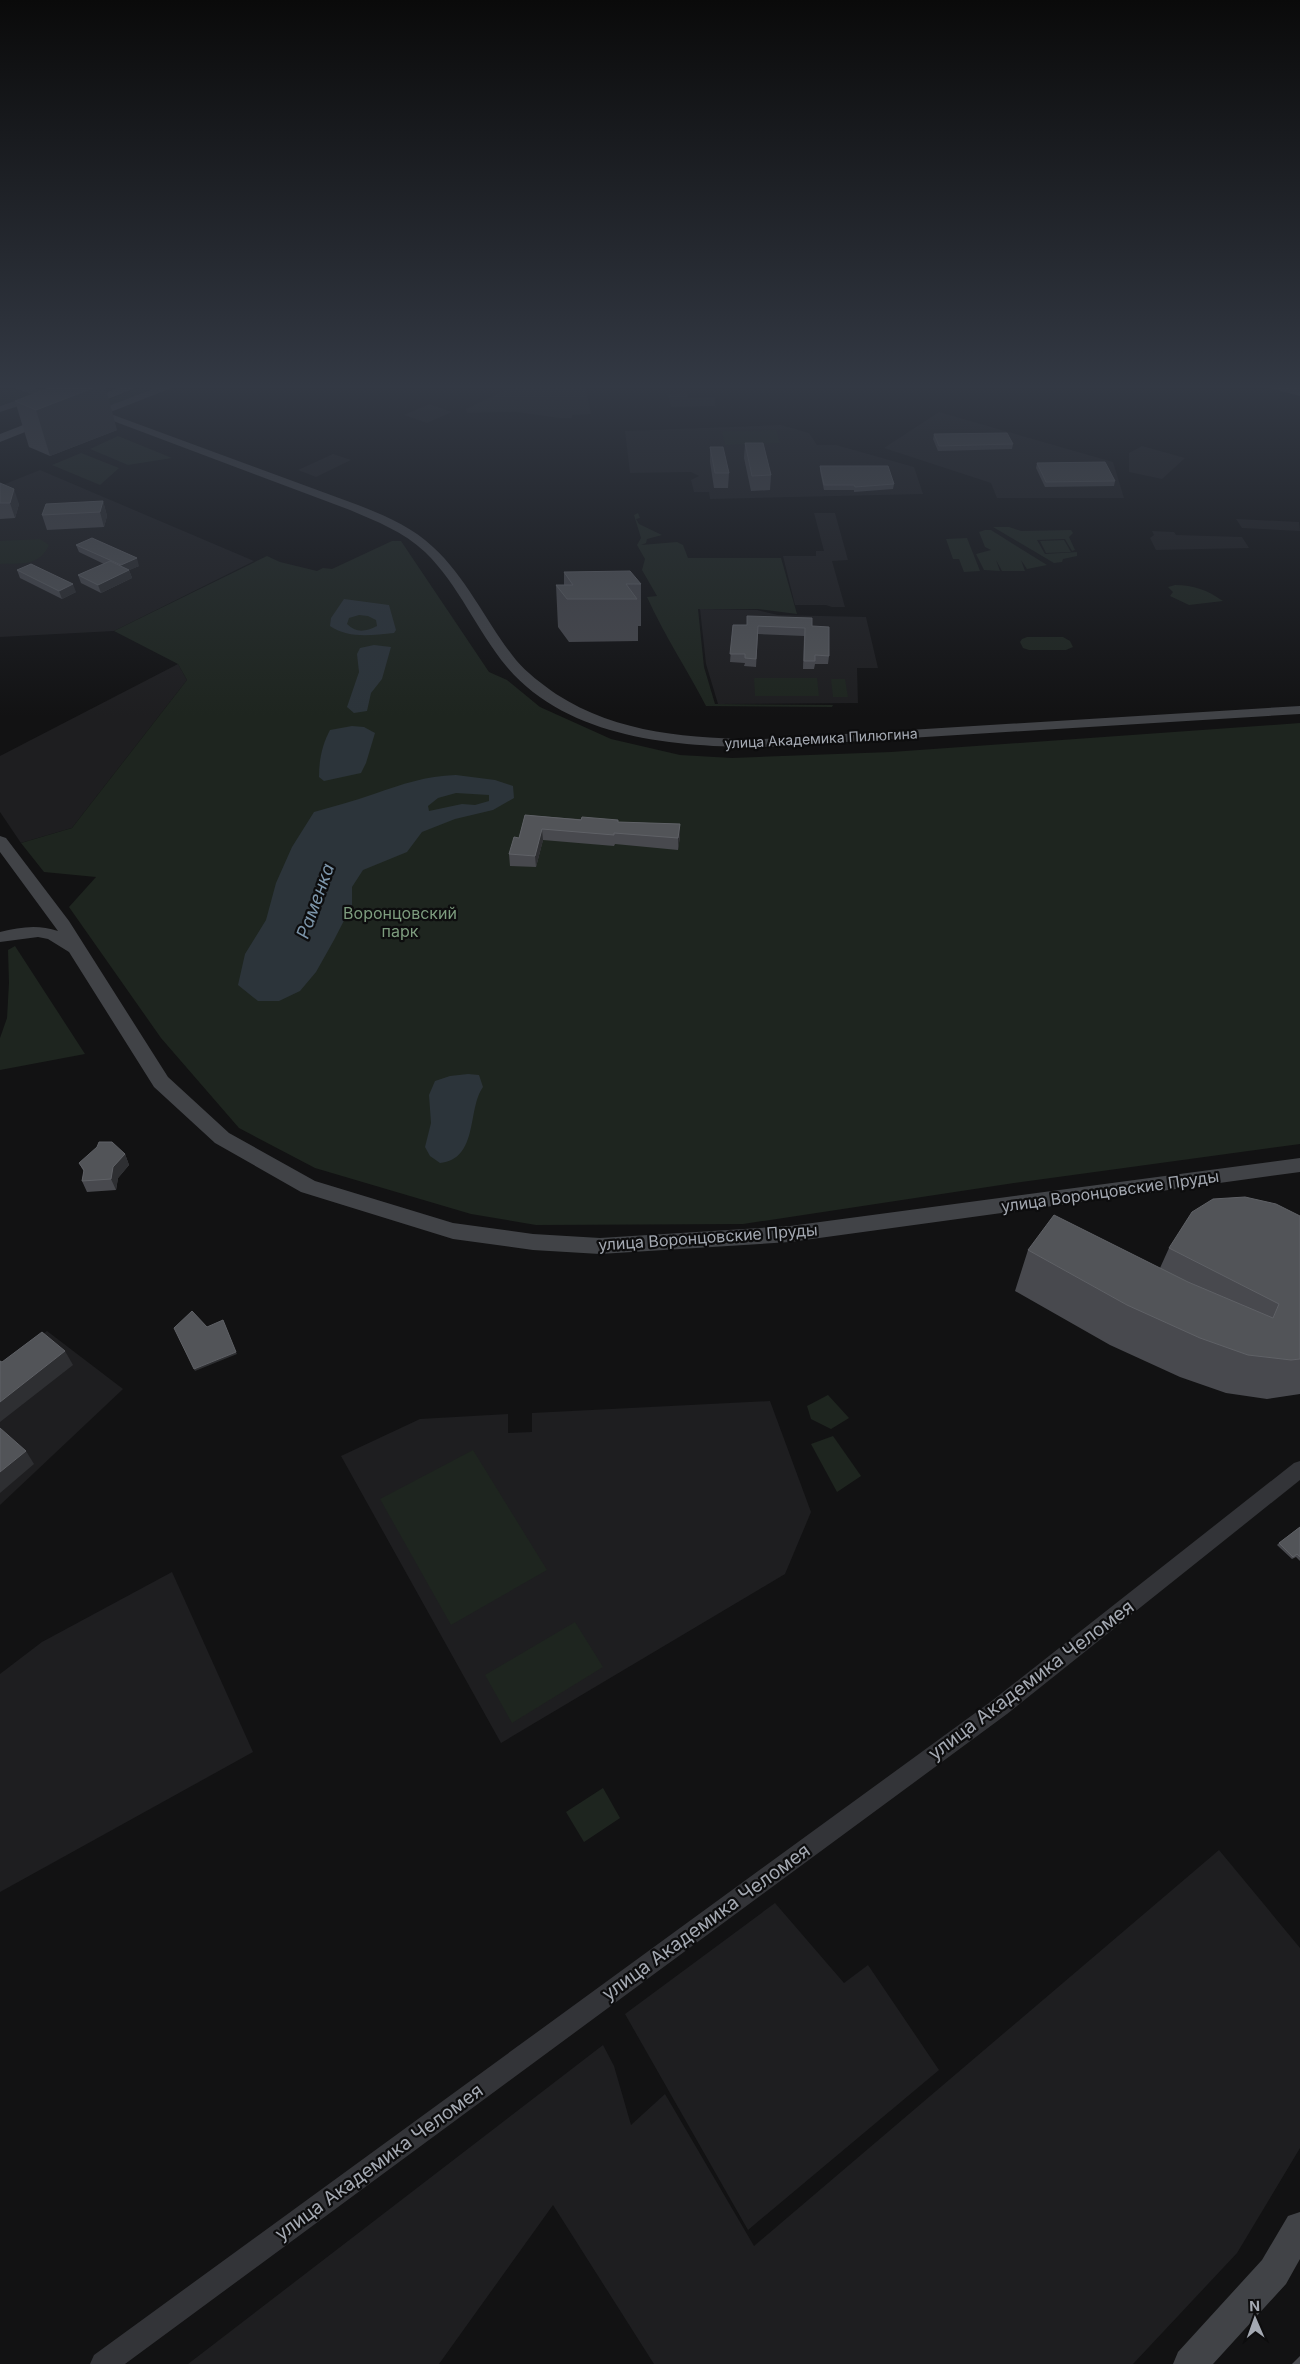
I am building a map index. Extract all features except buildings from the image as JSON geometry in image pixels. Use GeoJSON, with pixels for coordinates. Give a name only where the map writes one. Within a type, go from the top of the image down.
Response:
{"type":"FeatureCollection","features":[{"type":"Feature","properties":{"kind":"street","name":"улица Академика Пилюгина"},"geometry":{"type":"LineString","coordinates":[[319,495],[377,518],[414,536],[432,550],[507,657],[524,678],[553,699],[571,708],[616,726],[646,734],[690,742],[764,743],[1300,710]]}},
{"type":"Feature","properties":{"kind":"street","name":"улица Воронцовские Пруды"},"geometry":{"type":"LineString","coordinates":[[0,841],[46,900],[161,1082],[222,1138],[308,1187],[453,1231],[533,1242],[600,1246],[746,1238],[1300,1165]]}},
{"type":"Feature","properties":{"kind":"street","name":"улица Воронцовские Пруды"},"geometry":{"type":"LineString","coordinates":[[0,936],[47,931],[58,935],[76,949]]}},
{"type":"Feature","properties":{"kind":"street","name":"улица Академика Челомея"},"geometry":{"type":"LineString","coordinates":[[103,2364],[1000,1707],[1300,1469]]}},
{"type":"Feature","properties":{"kind":"street"},"geometry":{"type":"LineString","coordinates":[[1190,2364],[1274,2272],[1300,2228]]}},
{"type":"Feature","properties":{"kind":"shaded area"},"geometry":{"type":"Polygon","coordinates":[[[0,495],[100,495],[254,561],[114,631],[0,637],[0,495]]]}},
{"type":"Feature","properties":{"kind":"shaded area"},"geometry":{"type":"Polygon","coordinates":[[[709,495],[867,495],[710,499],[709,495]]]}},
{"type":"Feature","properties":{"kind":"shaded area"},"geometry":{"type":"Polygon","coordinates":[[[996,495],[1123,495],[1124,498],[997,498],[996,495]]]}},
{"type":"Feature","properties":{"kind":"shaded area"},"geometry":{"type":"Polygon","coordinates":[[[814,513],[835,513],[848,560],[832,561],[845,607],[795,605],[783,556],[816,556],[816,551],[824,551],[814,513]]]}},
{"type":"Feature","properties":{"kind":"shaded area"},"geometry":{"type":"Polygon","coordinates":[[[1236,519],[1299,522],[1300,531],[1242,528],[1236,519]]]}},
{"type":"Feature","properties":{"kind":"shaded area"},"geometry":{"type":"Polygon","coordinates":[[[1152,531],[1174,532],[1176,535],[1242,537],[1249,548],[1156,550],[1150,538],[1154,535],[1152,531]]]}},
{"type":"Feature","properties":{"kind":"shaded area"},"geometry":{"type":"Polygon","coordinates":[[[700,609],[757,610],[778,615],[866,617],[878,668],[857,668],[858,703],[718,704],[706,664],[700,609]]]}},
{"type":"Feature","properties":{"kind":"shaded area"},"geometry":{"type":"Polygon","coordinates":[[[178,664],[187,680],[72,828],[21,843],[0,812],[0,756],[178,664]]]}},
{"type":"Feature","properties":{"kind":"shaded area"},"geometry":{"type":"Polygon","coordinates":[[[47,1331],[123,1389],[0,1505],[0,1367],[47,1331]]]}},
{"type":"Feature","properties":{"kind":"shaded area"},"geometry":{"type":"Polygon","coordinates":[[[770,1401],[811,1512],[785,1574],[501,1743],[341,1456],[420,1419],[508,1414],[508,1433],[532,1432],[532,1413],[770,1401]]]}},
{"type":"Feature","properties":{"kind":"shaded area"},"geometry":{"type":"Polygon","coordinates":[[[172,1572],[253,1752],[0,1892],[0,1674],[42,1642],[172,1572]]]}},
{"type":"Feature","properties":{"kind":"shaded area"},"geometry":{"type":"Polygon","coordinates":[[[1219,1850],[1300,1948],[1300,2148],[1237,2253],[1133,2364],[654,2364],[553,2205],[439,2364],[188,2364],[603,2045],[614,2066],[631,2125],[665,2094],[754,2246],[1219,1850]]]}},
{"type":"Feature","properties":{"kind":"shaded area"},"geometry":{"type":"Polygon","coordinates":[[[775,1903],[844,1983],[868,1965],[939,2070],[748,2230],[625,2014],[775,1903]]]}},
{"type":"Feature","properties":{"kind":"green space"},"geometry":{"type":"Polygon","coordinates":[[[638,513],[640,518],[636,519],[639,524],[662,535],[647,539],[646,543],[641,545],[677,542],[683,545],[688,558],[781,558],[797,614],[758,609],[698,609],[704,667],[715,704],[833,705],[832,707],[706,706],[647,597],[657,596],[642,570],[645,559],[637,545],[641,538],[634,515],[638,513]]]}},
{"type":"Feature","properties":{"kind":"green space"},"geometry":{"type":"Polygon","coordinates":[[[993,527],[1009,527],[1021,531],[1071,530],[1073,533],[1069,537],[1075,550],[1072,551],[1065,539],[1037,540],[1045,554],[1077,552],[1077,556],[1054,563],[993,527]]]}},
{"type":"Feature","properties":{"kind":"green space"},"geometry":{"type":"Polygon","coordinates":[[[991,530],[1047,565],[1027,569],[1021,560],[1025,571],[1002,571],[996,560],[1000,571],[984,570],[976,554],[991,550],[985,547],[979,532],[991,530]]]}},
{"type":"Feature","properties":{"kind":"green space"},"geometry":{"type":"Polygon","coordinates":[[[967,538],[980,571],[964,572],[959,559],[953,559],[946,539],[967,538]]]}},
{"type":"Feature","properties":{"kind":"green space"},"geometry":{"type":"Polygon","coordinates":[[[40,539],[49,545],[40,557],[29,562],[0,564],[0,541],[40,539]]]}},
{"type":"Feature","properties":{"kind":"green space"},"geometry":{"type":"Polygon","coordinates":[[[1064,540],[1071,552],[1046,553],[1040,541],[1064,540]]]}},
{"type":"Feature","properties":{"kind":"green space","name":"Воронцовский парк"},"geometry":{"type":"Polygon","coordinates":[[[392,541],[401,541],[489,672],[507,680],[540,707],[611,739],[680,755],[732,758],[891,752],[1300,723],[1300,1144],[1014,1183],[743,1224],[536,1225],[471,1214],[315,1168],[239,1128],[161,1038],[69,907],[96,877],[44,872],[21,843],[72,828],[187,680],[178,664],[114,631],[267,556],[280,562],[317,571],[323,568],[332,569],[392,541]]]}},
{"type":"Feature","properties":{"kind":"green space"},"geometry":{"type":"Polygon","coordinates":[[[1175,585],[1200,589],[1223,601],[1189,605],[1170,596],[1173,592],[1168,587],[1175,585]]]}},
{"type":"Feature","properties":{"kind":"green space"},"geometry":{"type":"Polygon","coordinates":[[[1027,637],[1063,637],[1070,641],[1073,647],[1066,650],[1029,650],[1023,648],[1020,642],[1027,637]]]}},
{"type":"Feature","properties":{"kind":"green space"},"geometry":{"type":"Polygon","coordinates":[[[754,678],[817,678],[819,696],[755,696],[754,678]]]}},
{"type":"Feature","properties":{"kind":"green space"},"geometry":{"type":"Polygon","coordinates":[[[831,679],[845,679],[848,697],[833,697],[831,679]]]}},
{"type":"Feature","properties":{"kind":"green space"},"geometry":{"type":"Polygon","coordinates":[[[15,946],[85,1054],[0,1070],[0,1038],[7,1018],[8,950],[15,946]]]}},
{"type":"Feature","properties":{"kind":"green space"},"geometry":{"type":"Polygon","coordinates":[[[828,1395],[849,1418],[831,1429],[811,1419],[807,1406],[828,1395]]]}},
{"type":"Feature","properties":{"kind":"green space"},"geometry":{"type":"Polygon","coordinates":[[[833,1436],[861,1476],[837,1492],[811,1444],[833,1436]]]}},
{"type":"Feature","properties":{"kind":"green space"},"geometry":{"type":"Polygon","coordinates":[[[473,1450],[547,1570],[451,1625],[380,1499],[473,1450]]]}},
{"type":"Feature","properties":{"kind":"green space"},"geometry":{"type":"Polygon","coordinates":[[[575,1622],[603,1667],[512,1723],[485,1675],[575,1622]]]}},
{"type":"Feature","properties":{"kind":"green space"},"geometry":{"type":"Polygon","coordinates":[[[603,1788],[620,1818],[584,1842],[566,1812],[603,1788]]]}},
{"type":"Feature","properties":{"kind":"water"},"geometry":{"type":"Polygon","coordinates":[[[344,599],[389,605],[396,630],[394,633],[369,635],[345,633],[330,626],[331,618],[344,599]],[[359,615],[349,618],[347,624],[361,631],[377,626],[376,620],[368,616],[359,615]]]}},
{"type":"Feature","properties":{"kind":"water"},"geometry":{"type":"Polygon","coordinates":[[[374,645],[391,647],[382,679],[371,693],[367,711],[354,713],[347,707],[359,672],[357,654],[360,648],[374,645]]]}},
{"type":"Feature","properties":{"kind":"water"},"geometry":{"type":"Polygon","coordinates":[[[352,726],[364,727],[375,733],[361,773],[324,781],[319,777],[320,765],[323,747],[330,730],[352,726]]]}},
{"type":"Feature","properties":{"kind":"water","name":"Раменка"},"geometry":{"type":"Polygon","coordinates":[[[456,775],[495,780],[513,786],[514,798],[493,810],[455,819],[422,832],[407,852],[363,870],[352,887],[352,905],[334,940],[316,972],[300,991],[279,1001],[258,1001],[238,985],[245,954],[266,920],[276,883],[292,847],[314,812],[414,781],[456,775]],[[456,793],[438,798],[428,806],[429,811],[462,804],[475,805],[489,801],[489,795],[456,793]]]}},
{"type":"Feature","properties":{"kind":"water"},"geometry":{"type":"Polygon","coordinates":[[[479,1075],[483,1087],[478,1096],[467,1143],[461,1153],[452,1159],[440,1163],[430,1156],[425,1147],[431,1123],[429,1095],[435,1081],[450,1076],[479,1075]]]}}]}
